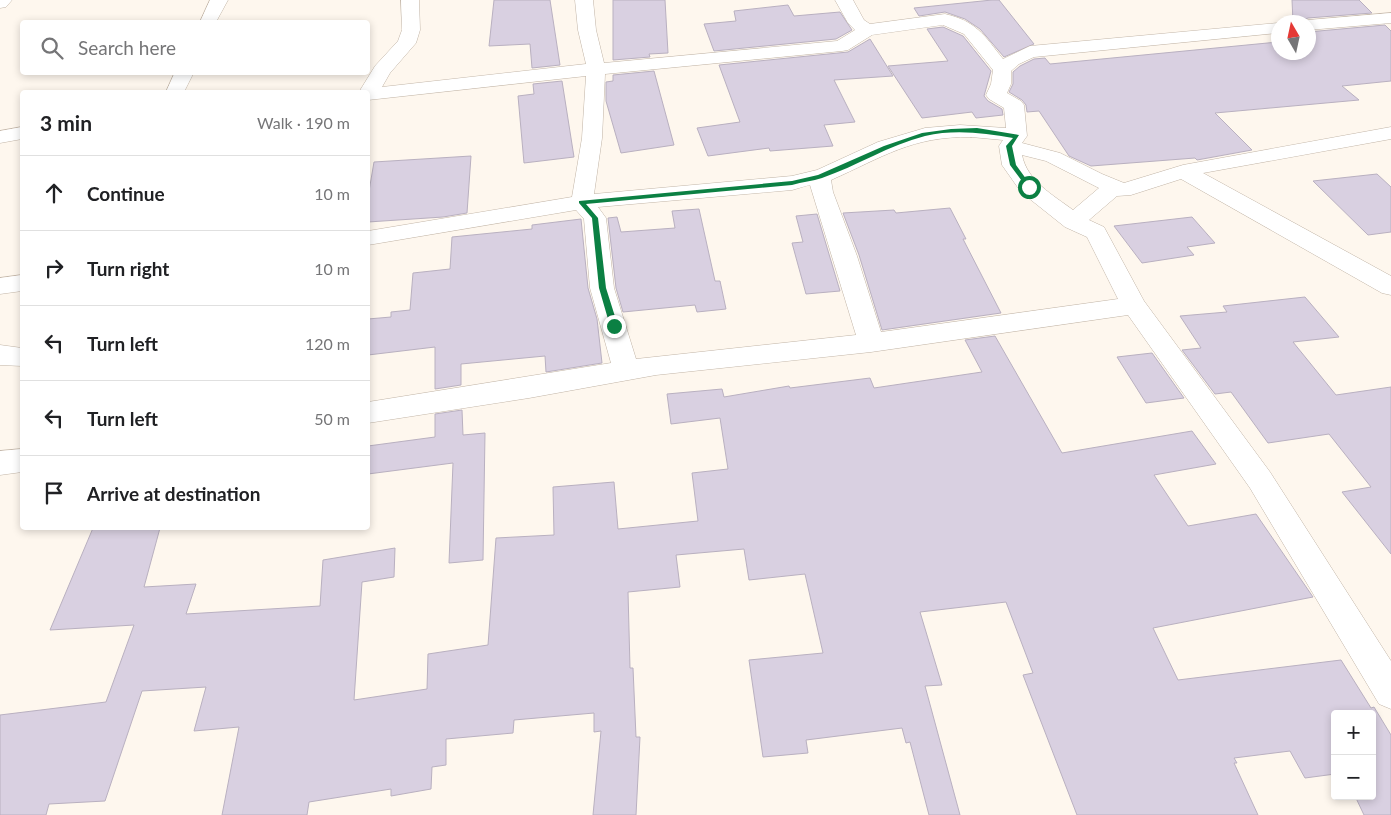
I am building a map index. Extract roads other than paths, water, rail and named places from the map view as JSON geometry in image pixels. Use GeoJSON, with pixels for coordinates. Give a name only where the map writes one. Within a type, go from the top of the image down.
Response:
{"type":"FeatureCollection","features":[{"type":"Feature","properties":{"kind":"street"},"geometry":{"type":"LineString","coordinates":[[0,2],[4,0]]}},
{"type":"Feature","properties":{"kind":"street"},"geometry":{"type":"LineString","coordinates":[[209,20],[219,0]]}},
{"type":"Feature","properties":{"kind":"street"},"geometry":{"type":"LineString","coordinates":[[370,91],[382,70],[407,43],[411,30],[410,0]]}},
{"type":"Feature","properties":{"kind":"street"},"geometry":{"type":"LineString","coordinates":[[584,0],[587,30],[596,69],[592,138],[582,202],[595,218],[602,288],[626,371]]}},
{"type":"Feature","properties":{"kind":"street"},"geometry":{"type":"LineString","coordinates":[[844,0],[857,23],[867,30]]}},
{"type":"Feature","properties":{"kind":"street"},"geometry":{"type":"LineString","coordinates":[[1316,24],[1391,18]]}},
{"type":"Feature","properties":{"kind":"street"},"geometry":{"type":"LineString","coordinates":[[370,94],[596,69],[842,46],[867,30],[945,19],[970,30],[1002,70]]}},
{"type":"Feature","properties":{"kind":"street"},"geometry":{"type":"LineString","coordinates":[[1271,29],[1030,52],[1012,60],[1002,70],[1001,84],[996,94],[1014,106],[1013,165],[1029,187],[1073,222],[1096,232],[1134,305],[1260,480],[1391,692]]}},
{"type":"Feature","properties":{"kind":"street"},"geometry":{"type":"LineString","coordinates":[[176,90],[184,75]]}},
{"type":"Feature","properties":{"kind":"street"},"geometry":{"type":"LineString","coordinates":[[370,238],[582,202],[792,183],[820,176],[886,147],[924,134],[951,130],[977,130],[1013,141],[1053,157],[1094,179],[1122,190]]}},
{"type":"Feature","properties":{"kind":"street"},"geometry":{"type":"LineString","coordinates":[[0,137],[20,133]]}},
{"type":"Feature","properties":{"kind":"street"},"geometry":{"type":"LineString","coordinates":[[1073,222],[1114,188],[1122,190],[1183,171],[1391,133]]}},
{"type":"Feature","properties":{"kind":"street"},"geometry":{"type":"LineString","coordinates":[[1183,171],[1391,287]]}},
{"type":"Feature","properties":{"kind":"street"},"geometry":{"type":"LineString","coordinates":[[820,176],[822,192],[871,343]]}},
{"type":"Feature","properties":{"kind":"street"},"geometry":{"type":"LineString","coordinates":[[0,286],[20,283]]}},
{"type":"Feature","properties":{"kind":"street"},"geometry":{"type":"LineString","coordinates":[[370,413],[529,388],[656,365],[871,343],[1134,305]]}},
{"type":"Feature","properties":{"kind":"street"},"geometry":{"type":"LineString","coordinates":[[0,354],[20,357]]}},
{"type":"Feature","properties":{"kind":"street"},"geometry":{"type":"LineString","coordinates":[[0,463],[20,461]]}}]}
